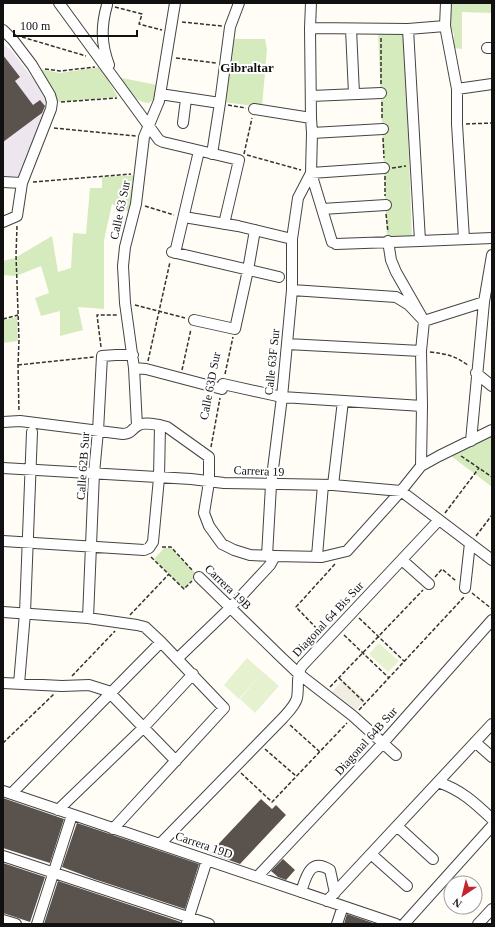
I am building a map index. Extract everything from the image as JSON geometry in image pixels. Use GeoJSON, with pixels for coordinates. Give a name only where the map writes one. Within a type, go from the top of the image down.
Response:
{"type":"FeatureCollection","features":[{"type":"Feature","properties":{"kind":"street"},"geometry":{"type":"LineString","coordinates":[[59,3],[155,136],[163,142],[199,151],[242,157],[224,224]]}},
{"type":"Feature","properties":{"kind":"street","name":"Calle 63 Sur"},"geometry":{"type":"LineString","coordinates":[[137,426],[133,355],[125,303],[123,266],[125,246],[136,204],[144,137],[157,106],[160,94],[169,32],[175,3]]}},
{"type":"Feature","properties":{"kind":"street"},"geometry":{"type":"LineString","coordinates":[[212,154],[230,27],[239,3]]}},
{"type":"Feature","properties":{"kind":"street"},"geometry":{"type":"LineString","coordinates":[[311,3],[311,173],[334,243],[492,238]]}},
{"type":"Feature","properties":{"kind":"street"},"geometry":{"type":"LineString","coordinates":[[446,3],[445,26],[457,89],[457,124],[464,239]]}},
{"type":"Feature","properties":{"kind":"street"},"geometry":{"type":"LineString","coordinates":[[107,5],[103,21],[103,45],[105,55],[117,83]]}},
{"type":"Feature","properties":{"kind":"street"},"geometry":{"type":"LineString","coordinates":[[310,28],[408,29],[445,26]]}},
{"type":"Feature","properties":{"kind":"street"},"geometry":{"type":"LineString","coordinates":[[351,29],[354,94]]}},
{"type":"Feature","properties":{"kind":"street"},"geometry":{"type":"LineString","coordinates":[[408,29],[414,165],[423,241]]}},
{"type":"Feature","properties":{"kind":"street"},"geometry":{"type":"LineString","coordinates":[[3,30],[13,40],[32,65],[50,95],[52,102],[51,109],[22,182],[17,216],[3,222]]}},
{"type":"Feature","properties":{"kind":"street"},"geometry":{"type":"LineString","coordinates":[[457,89],[492,84]]}},
{"type":"Feature","properties":{"kind":"street"},"geometry":{"type":"LineString","coordinates":[[311,96],[382,93]]}},
{"type":"Feature","properties":{"kind":"street"},"geometry":{"type":"LineString","coordinates":[[160,94],[220,104]]}},
{"type":"Feature","properties":{"kind":"street"},"geometry":{"type":"LineString","coordinates":[[183,123],[186,98]]}},
{"type":"Feature","properties":{"kind":"street"},"geometry":{"type":"LineString","coordinates":[[254,109],[311,118]]}},
{"type":"Feature","properties":{"kind":"street"},"geometry":{"type":"LineString","coordinates":[[312,133],[383,129]]}},
{"type":"Feature","properties":{"kind":"street"},"geometry":{"type":"LineString","coordinates":[[199,151],[184,218],[174,252],[279,277]]}},
{"type":"Feature","properties":{"kind":"street"},"geometry":{"type":"LineString","coordinates":[[311,173],[384,168]]}},
{"type":"Feature","properties":{"kind":"street","name":"Calle 63F Sur"},"geometry":{"type":"LineString","coordinates":[[271,556],[271,485],[282,397],[292,290],[292,239],[298,198],[311,173]]}},
{"type":"Feature","properties":{"kind":"street"},"geometry":{"type":"LineString","coordinates":[[3,182],[22,182]]}},
{"type":"Feature","properties":{"kind":"street"},"geometry":{"type":"LineString","coordinates":[[322,209],[386,205]]}},
{"type":"Feature","properties":{"kind":"street"},"geometry":{"type":"LineString","coordinates":[[184,218],[255,230],[292,239]]}},
{"type":"Feature","properties":{"kind":"street"},"geometry":{"type":"LineString","coordinates":[[194,320],[235,329],[255,230]]}},
{"type":"Feature","properties":{"kind":"street"},"geometry":{"type":"LineString","coordinates":[[388,241],[391,260],[396,272],[424,321],[421,351],[421,466]]}},
{"type":"Feature","properties":{"kind":"street"},"geometry":{"type":"LineString","coordinates":[[470,441],[484,302],[492,255]]}},
{"type":"Feature","properties":{"kind":"street"},"geometry":{"type":"LineString","coordinates":[[292,290],[396,297],[409,305],[424,321]]}},
{"type":"Feature","properties":{"kind":"street"},"geometry":{"type":"LineString","coordinates":[[424,321],[484,302]]}},
{"type":"Feature","properties":{"kind":"street"},"geometry":{"type":"LineString","coordinates":[[481,333],[492,334]]}},
{"type":"Feature","properties":{"kind":"street"},"geometry":{"type":"LineString","coordinates":[[287,344],[421,351]]}},
{"type":"Feature","properties":{"kind":"street"},"geometry":{"type":"LineString","coordinates":[[102,356],[133,355]]}},
{"type":"Feature","properties":{"kind":"street","name":"Calle 62B Sur"},"geometry":{"type":"LineString","coordinates":[[88,618],[94,473],[102,356]]}},
{"type":"Feature","properties":{"kind":"street"},"geometry":{"type":"LineString","coordinates":[[134,368],[146,369],[222,386],[282,397],[422,406]]}},
{"type":"Feature","properties":{"kind":"street"},"geometry":{"type":"LineString","coordinates":[[476,373],[492,386]]}},
{"type":"Feature","properties":{"kind":"street"},"geometry":{"type":"LineString","coordinates":[[317,556],[343,401]]}},
{"type":"Feature","properties":{"kind":"street"},"geometry":{"type":"LineString","coordinates":[[3,422],[20,422],[129,433],[137,426],[143,424],[160,425],[210,457],[209,482],[204,513],[209,526],[222,544],[242,553],[271,556],[322,557],[347,552],[421,466],[492,430]]}},
{"type":"Feature","properties":{"kind":"street"},"geometry":{"type":"LineString","coordinates":[[3,541],[146,549],[153,542],[159,478],[160,425]]}},
{"type":"Feature","properties":{"kind":"street"},"geometry":{"type":"LineString","coordinates":[[19,684],[25,613],[32,432]]}},
{"type":"Feature","properties":{"kind":"street","name":"Carrera 19"},"geometry":{"type":"LineString","coordinates":[[3,468],[191,479],[209,482],[271,485],[328,485],[401,491]]}},
{"type":"Feature","properties":{"kind":"street"},"geometry":{"type":"LineString","coordinates":[[401,491],[492,560]]}},
{"type":"Feature","properties":{"kind":"street","name":"Diagonal 64 Bis Sur"},"geometry":{"type":"LineString","coordinates":[[160,844],[293,707],[297,698],[299,674],[302,666],[439,520]]}},
{"type":"Feature","properties":{"kind":"street"},"geometry":{"type":"LineString","coordinates":[[464,592],[470,544]]}},
{"type":"Feature","properties":{"kind":"street"},"geometry":{"type":"LineString","coordinates":[[177,659],[231,607],[270,565],[271,556]]}},
{"type":"Feature","properties":{"kind":"street"},"geometry":{"type":"LineString","coordinates":[[402,560],[429,584]]}},
{"type":"Feature","properties":{"kind":"street","name":"Carrera 19B"},"geometry":{"type":"LineString","coordinates":[[198,576],[283,660],[353,716],[396,755]]}},
{"type":"Feature","properties":{"kind":"street"},"geometry":{"type":"LineString","coordinates":[[3,612],[88,618],[145,627],[193,674],[224,708],[113,829]]}},
{"type":"Feature","properties":{"kind":"street","name":"Diagonal 64B Sur"},"geometry":{"type":"LineString","coordinates":[[257,877],[383,742],[492,620]]}},
{"type":"Feature","properties":{"kind":"street"},"geometry":{"type":"LineString","coordinates":[[7,793],[111,693],[161,642]]}},
{"type":"Feature","properties":{"kind":"street"},"geometry":{"type":"LineString","coordinates":[[58,810],[143,728],[193,674]]}},
{"type":"Feature","properties":{"kind":"street"},"geometry":{"type":"LineString","coordinates":[[3,683],[89,686],[101,688],[111,693],[176,761]]}},
{"type":"Feature","properties":{"kind":"street"},"geometry":{"type":"LineString","coordinates":[[331,897],[492,724]]}},
{"type":"Feature","properties":{"kind":"street"},"geometry":{"type":"LineString","coordinates":[[475,742],[492,757]]}},
{"type":"Feature","properties":{"kind":"street"},"geometry":{"type":"LineString","coordinates":[[438,782],[454,788],[492,818]]}},
{"type":"Feature","properties":{"kind":"street","name":"Carrera 19D"},"geometry":{"type":"LineString","coordinates":[[7,793],[301,892],[331,897],[343,906],[396,924]]}},
{"type":"Feature","properties":{"kind":"street"},"geometry":{"type":"LineString","coordinates":[[37,924],[72,815]]}},
{"type":"Feature","properties":{"kind":"street"},"geometry":{"type":"LineString","coordinates":[[397,826],[433,858]]}},
{"type":"Feature","properties":{"kind":"street"},"geometry":{"type":"LineString","coordinates":[[404,924],[492,826]]}},
{"type":"Feature","properties":{"kind":"street"},"geometry":{"type":"LineString","coordinates":[[371,854],[406,886]]}},
{"type":"Feature","properties":{"kind":"street"},"geometry":{"type":"LineString","coordinates":[[3,856],[188,921],[209,924]]}},
{"type":"Feature","properties":{"kind":"street"},"geometry":{"type":"LineString","coordinates":[[188,921],[207,860]]}},
{"type":"Feature","properties":{"kind":"street"},"geometry":{"type":"LineString","coordinates":[[301,892],[308,872],[312,867],[318,866],[330,870],[331,897]]}},
{"type":"Feature","properties":{"kind":"street"},"geometry":{"type":"LineString","coordinates":[[337,924],[343,906]]}},
{"type":"Feature","properties":{"kind":"street"},"geometry":{"type":"LineString","coordinates":[[478,924],[492,909]]}},
{"type":"Feature","properties":{"kind":"street"},"geometry":{"type":"LineString","coordinates":[[3,920],[16,924]]}},
{"type":"Feature","properties":{"kind":"path"},"geometry":{"type":"LineString","coordinates":[[107,5],[142,14],[139,24],[169,32]]}},
{"type":"Feature","properties":{"kind":"path"},"geometry":{"type":"LineString","coordinates":[[172,21],[230,27]]}},
{"type":"Feature","properties":{"kind":"path"},"geometry":{"type":"LineString","coordinates":[[19,36],[86,56]]}},
{"type":"Feature","properties":{"kind":"path"},"geometry":{"type":"LineString","coordinates":[[166,57],[224,64]]}},
{"type":"Feature","properties":{"kind":"path"},"geometry":{"type":"LineString","coordinates":[[32,65],[35,67],[60,71],[105,65]]}},
{"type":"Feature","properties":{"kind":"path"},"geometry":{"type":"LineString","coordinates":[[52,102],[127,98]]}},
{"type":"Feature","properties":{"kind":"path"},"geometry":{"type":"LineString","coordinates":[[220,104],[254,109],[242,157],[311,173]]}},
{"type":"Feature","properties":{"kind":"path"},"geometry":{"type":"LineString","coordinates":[[457,124],[492,123]]}},
{"type":"Feature","properties":{"kind":"path"},"geometry":{"type":"LineString","coordinates":[[44,127],[144,137]]}},
{"type":"Feature","properties":{"kind":"path"},"geometry":{"type":"LineString","coordinates":[[384,168],[414,165]]}},
{"type":"Feature","properties":{"kind":"path"},"geometry":{"type":"LineString","coordinates":[[22,182],[140,173]]}},
{"type":"Feature","properties":{"kind":"path"},"geometry":{"type":"LineString","coordinates":[[136,204],[184,218]]}},
{"type":"Feature","properties":{"kind":"path"},"geometry":{"type":"LineString","coordinates":[[17,216],[16,255],[20,422]]}},
{"type":"Feature","properties":{"kind":"path"},"geometry":{"type":"LineString","coordinates":[[146,369],[174,252]]}},
{"type":"Feature","properties":{"kind":"path"},"geometry":{"type":"LineString","coordinates":[[125,303],[194,320],[180,377]]}},
{"type":"Feature","properties":{"kind":"path"},"geometry":{"type":"LineString","coordinates":[[18,365],[102,356],[98,315],[127,314]]}},
{"type":"Feature","properties":{"kind":"path"},"geometry":{"type":"LineString","coordinates":[[3,319],[18,315]]}},
{"type":"Feature","properties":{"kind":"path","name":"Calle 63D Sur"},"geometry":{"type":"LineString","coordinates":[[210,457],[222,386],[235,329]]}},
{"type":"Feature","properties":{"kind":"path"},"geometry":{"type":"LineString","coordinates":[[421,351],[444,354],[459,359],[476,373]]}},
{"type":"Feature","properties":{"kind":"path"},"geometry":{"type":"LineString","coordinates":[[452,450],[492,477]]}},
{"type":"Feature","properties":{"kind":"path"},"geometry":{"type":"LineString","coordinates":[[439,520],[478,468]]}},
{"type":"Feature","properties":{"kind":"path"},"geometry":{"type":"LineString","coordinates":[[470,544],[492,515]]}},
{"type":"Feature","properties":{"kind":"path","name":"Carrera 19B"},"geometry":{"type":"LineString","coordinates":[[146,549],[171,547],[198,576]]}},
{"type":"Feature","properties":{"kind":"path"},"geometry":{"type":"LineString","coordinates":[[146,549],[184,590],[198,576]]}},
{"type":"Feature","properties":{"kind":"path"},"geometry":{"type":"LineString","coordinates":[[326,639],[296,607],[336,563]]}},
{"type":"Feature","properties":{"kind":"path"},"geometry":{"type":"LineString","coordinates":[[324,694],[442,570]]}},
{"type":"Feature","properties":{"kind":"path"},"geometry":{"type":"LineString","coordinates":[[72,676],[169,574]]}},
{"type":"Feature","properties":{"kind":"path"},"geometry":{"type":"LineString","coordinates":[[235,767],[272,802],[389,678],[464,592]]}},
{"type":"Feature","properties":{"kind":"path"},"geometry":{"type":"LineString","coordinates":[[353,611],[404,661]]}},
{"type":"Feature","properties":{"kind":"path"},"geometry":{"type":"LineString","coordinates":[[337,628],[389,678]]}},
{"type":"Feature","properties":{"kind":"path"},"geometry":{"type":"LineString","coordinates":[[339,678],[365,703]]}},
{"type":"Feature","properties":{"kind":"path"},"geometry":{"type":"LineString","coordinates":[[3,743],[62,686]]}},
{"type":"Feature","properties":{"kind":"path"},"geometry":{"type":"LineString","coordinates":[[282,719],[320,752]]}},
{"type":"Feature","properties":{"kind":"path"},"geometry":{"type":"LineString","coordinates":[[259,743],[296,776]]}},
{"type":"Feature","properties":{"kind":"shaded area"},"geometry":{"type":"Polygon","coordinates":[[[3,44],[11,50],[49,100],[49,110],[19,176],[3,176],[3,44]]]}},
{"type":"Feature","properties":{"kind":"shaded area"},"geometry":{"type":"Polygon","coordinates":[[[343,680],[365,700],[353,713],[330,694],[343,680]]]}},
{"type":"Feature","properties":{"kind":"green space"},"geometry":{"type":"Polygon","coordinates":[[[448,3],[492,3],[492,13],[462,12],[462,49],[454,48],[454,34],[448,22],[448,3]]]}},
{"type":"Feature","properties":{"kind":"green space"},"geometry":{"type":"Polygon","coordinates":[[[404,31],[412,237],[387,239],[378,32],[404,31]]]}},
{"type":"Feature","properties":{"kind":"green space"},"geometry":{"type":"Polygon","coordinates":[[[231,39],[265,39],[267,49],[262,107],[223,102],[231,39]]]}},
{"type":"Feature","properties":{"kind":"green space"},"geometry":{"type":"Polygon","coordinates":[[[100,67],[118,97],[59,102],[35,68],[60,73],[100,67]]]}},
{"type":"Feature","properties":{"kind":"green space"},"geometry":{"type":"Polygon","coordinates":[[[117,77],[157,85],[155,99],[149,103],[139,100],[127,90],[117,77]]]}},
{"type":"Feature","properties":{"kind":"green space"},"geometry":{"type":"Polygon","coordinates":[[[138,175],[129,212],[112,204],[104,240],[104,309],[78,307],[83,330],[60,336],[60,311],[41,316],[35,298],[49,293],[41,266],[16,276],[3,275],[3,261],[15,258],[52,236],[58,272],[71,268],[73,233],[86,234],[90,188],[102,188],[102,177],[138,175]]]}},
{"type":"Feature","properties":{"kind":"green space"},"geometry":{"type":"Polygon","coordinates":[[[17,317],[18,341],[3,343],[3,320],[17,317]]]}},
{"type":"Feature","properties":{"kind":"green space"},"geometry":{"type":"Polygon","coordinates":[[[492,434],[492,487],[451,456],[492,434]]]}},
{"type":"Feature","properties":{"kind":"green space"},"geometry":{"type":"Polygon","coordinates":[[[164,548],[171,548],[197,575],[184,589],[154,559],[164,548]]]}},
{"type":"Feature","properties":{"kind":"green space"},"geometry":{"type":"Polygon","coordinates":[[[379,643],[399,661],[388,672],[369,654],[379,643]]]}},
{"type":"Feature","properties":{"kind":"green space"},"geometry":{"type":"Polygon","coordinates":[[[247,658],[263,672],[239,699],[224,685],[247,658]]]}},
{"type":"Feature","properties":{"kind":"green space"},"geometry":{"type":"Polygon","coordinates":[[[263,672],[279,686],[255,713],[240,699],[263,672]]]}},
{"type":"Feature","properties":{"kind":"building"},"geometry":{"type":"Polygon","coordinates":[[[3,55],[20,77],[15,81],[33,105],[40,100],[45,106],[42,113],[3,142],[3,55]]]}},
{"type":"Feature","properties":{"kind":"building"},"geometry":{"type":"Polygon","coordinates":[[[3,798],[64,819],[50,863],[3,848],[3,798]]]}},
{"type":"Feature","properties":{"kind":"building"},"geometry":{"type":"Polygon","coordinates":[[[261,799],[272,809],[276,805],[286,815],[240,864],[210,853],[261,799]]]}},
{"type":"Feature","properties":{"kind":"building"},"geometry":{"type":"Polygon","coordinates":[[[77,823],[199,864],[185,909],[62,867],[77,823]]]}},
{"type":"Feature","properties":{"kind":"building"},"geometry":{"type":"Polygon","coordinates":[[[283,859],[295,870],[286,880],[278,877],[271,871],[283,859]]]}},
{"type":"Feature","properties":{"kind":"building"},"geometry":{"type":"Polygon","coordinates":[[[3,863],[45,877],[30,922],[3,913],[3,863]]]}},
{"type":"Feature","properties":{"kind":"building"},"geometry":{"type":"Polygon","coordinates":[[[58,881],[181,922],[180,924],[44,924],[58,881]]]}},
{"type":"Feature","properties":{"kind":"building"},"geometry":{"type":"Polygon","coordinates":[[[347,914],[376,924],[344,924],[347,914]]]}},
{"type":"Feature","properties":{"kind":"district","name":"Gibraltar"},"geometry":{"type":"Point","coordinates":[247,67]}}]}
